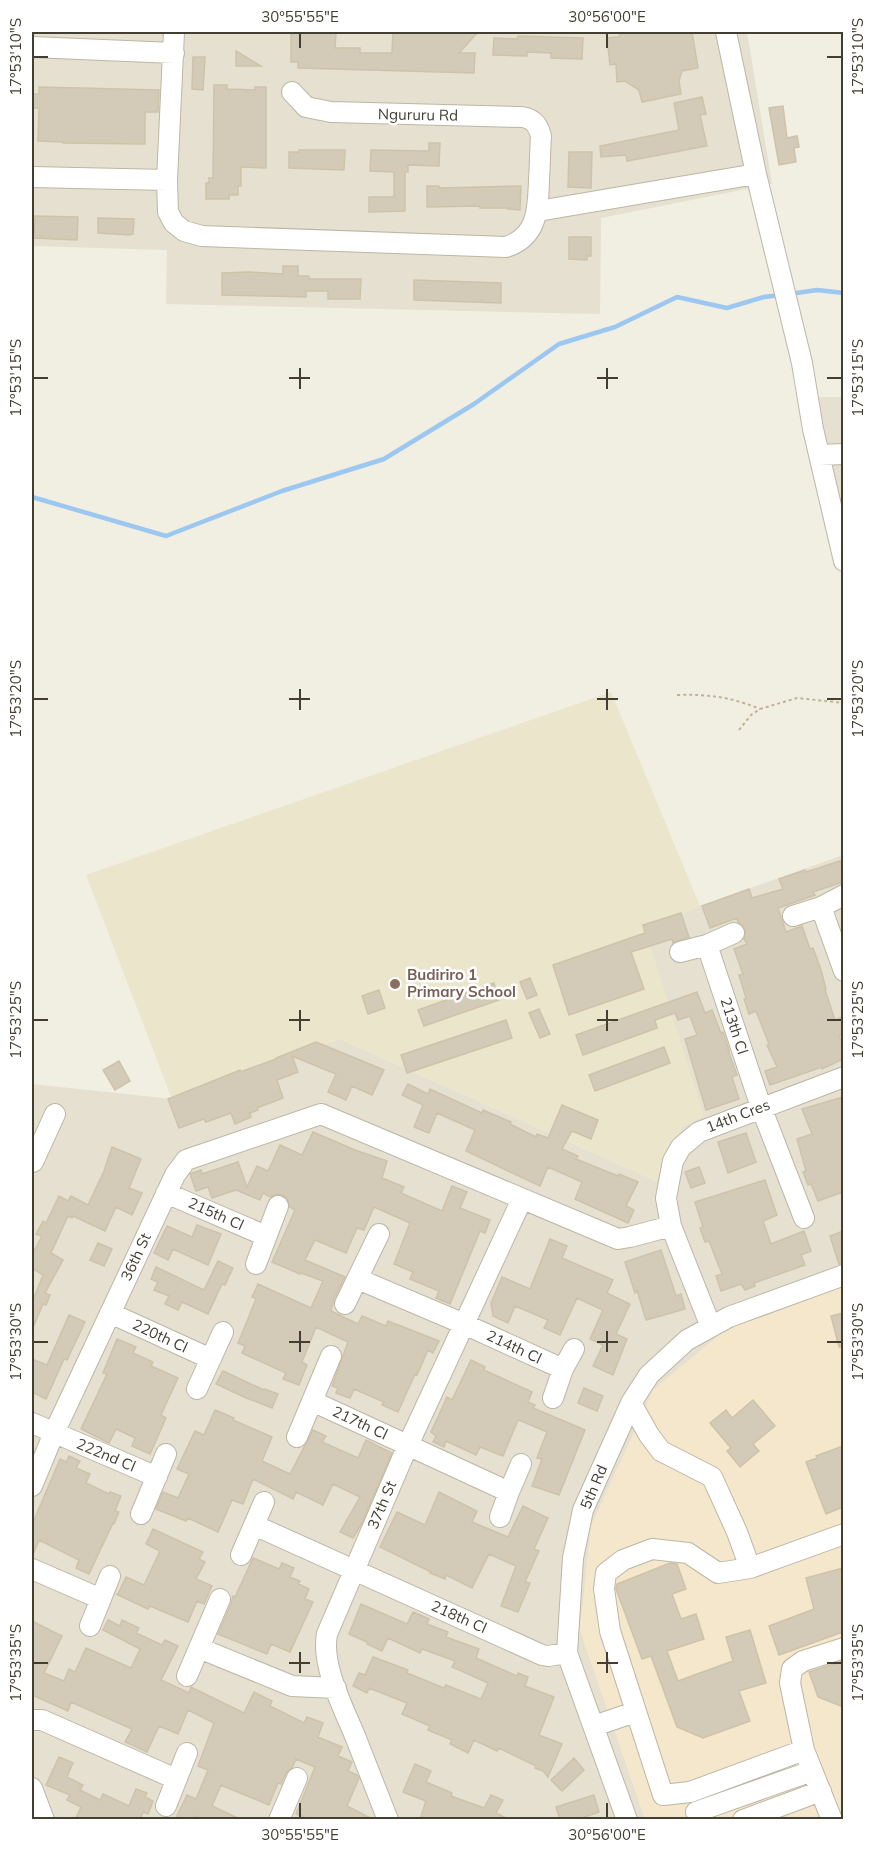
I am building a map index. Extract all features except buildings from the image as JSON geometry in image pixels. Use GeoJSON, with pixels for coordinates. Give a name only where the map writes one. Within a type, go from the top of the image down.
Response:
{"type":"FeatureCollection","features":[{"type":"Feature","properties":{"kind":"street"},"geometry":{"type":"LineString","coordinates":[[174,32],[167,180],[168,212],[171,219],[184,231],[202,236],[506,247],[514,244],[528,232],[538,211],[756,174]]}},
{"type":"Feature","properties":{"kind":"street"},"geometry":{"type":"LineString","coordinates":[[726,32],[756,174],[802,363],[819,455],[843,561]]}},
{"type":"Feature","properties":{"kind":"street"},"geometry":{"type":"LineString","coordinates":[[32,47],[174,53]]}},
{"type":"Feature","properties":{"kind":"street","name":"Ngururu Rd"},"geometry":{"type":"LineString","coordinates":[[292,92],[306,107],[331,112],[527,118],[537,126],[541,136],[538,211]]}},
{"type":"Feature","properties":{"kind":"street"},"geometry":{"type":"LineString","coordinates":[[32,177],[167,180]]}},
{"type":"Feature","properties":{"kind":"street"},"geometry":{"type":"LineString","coordinates":[[819,455],[843,454]]}},
{"type":"Feature","properties":{"kind":"street"},"geometry":{"type":"LineString","coordinates":[[793,916],[821,907],[843,895]]}},
{"type":"Feature","properties":{"kind":"street"},"geometry":{"type":"LineString","coordinates":[[821,907],[843,971]]}},
{"type":"Feature","properties":{"kind":"street"},"geometry":{"type":"LineString","coordinates":[[680,952],[707,945],[734,933]]}},
{"type":"Feature","properties":{"kind":"street","name":"213th Cl"},"geometry":{"type":"LineString","coordinates":[[707,945],[761,1107],[804,1218]]}},
{"type":"Feature","properties":{"kind":"street","name":"14th Cres"},"geometry":{"type":"LineString","coordinates":[[711,1327],[671,1226],[666,1198],[673,1161],[681,1147],[699,1131],[843,1077]]}},
{"type":"Feature","properties":{"kind":"street"},"geometry":{"type":"LineString","coordinates":[[33,1162],[38,1134],[55,1114]]}},
{"type":"Feature","properties":{"kind":"street","name":"36th St"},"geometry":{"type":"LineString","coordinates":[[32,1485],[54,1432],[166,1192],[175,1174],[186,1160],[321,1114],[522,1199]]}},
{"type":"Feature","properties":{"kind":"street","name":"215th Cl"},"geometry":{"type":"LineString","coordinates":[[166,1192],[266,1236]]}},
{"type":"Feature","properties":{"kind":"street"},"geometry":{"type":"LineString","coordinates":[[522,1199],[618,1239],[671,1226]]}},
{"type":"Feature","properties":{"kind":"street","name":"37th St"},"geometry":{"type":"LineString","coordinates":[[388,1820],[336,1688],[325,1644],[327,1634],[408,1445],[522,1199]]}},
{"type":"Feature","properties":{"kind":"street"},"geometry":{"type":"LineString","coordinates":[[256,1264],[278,1206]]}},
{"type":"Feature","properties":{"kind":"street"},"geometry":{"type":"LineString","coordinates":[[345,1304],[379,1234]]}},
{"type":"Feature","properties":{"kind":"street","name":"5th Rd"},"geometry":{"type":"LineString","coordinates":[[627,1820],[567,1653],[573,1558],[583,1510],[631,1403],[649,1376],[687,1340],[729,1317],[843,1275]]}},
{"type":"Feature","properties":{"kind":"street","name":"214th Cl"},"geometry":{"type":"LineString","coordinates":[[358,1279],[464,1324],[563,1370]]}},
{"type":"Feature","properties":{"kind":"street","name":"220th Cl"},"geometry":{"type":"LineString","coordinates":[[110,1313],[211,1359]]}},
{"type":"Feature","properties":{"kind":"street"},"geometry":{"type":"LineString","coordinates":[[197,1389],[223,1332]]}},
{"type":"Feature","properties":{"kind":"street"},"geometry":{"type":"LineString","coordinates":[[553,1398],[563,1370],[574,1349]]}},
{"type":"Feature","properties":{"kind":"street"},"geometry":{"type":"LineString","coordinates":[[297,1437],[331,1356]]}},
{"type":"Feature","properties":{"kind":"street","name":"217th Cl"},"geometry":{"type":"LineString","coordinates":[[312,1401],[509,1492]]}},
{"type":"Feature","properties":{"kind":"street"},"geometry":{"type":"LineString","coordinates":[[631,1403],[649,1435],[662,1451],[712,1476],[750,1568]]}},
{"type":"Feature","properties":{"kind":"street","name":"222nd Cl"},"geometry":{"type":"LineString","coordinates":[[32,1423],[157,1476]]}},
{"type":"Feature","properties":{"kind":"street"},"geometry":{"type":"LineString","coordinates":[[141,1514],[166,1454]]}},
{"type":"Feature","properties":{"kind":"street"},"geometry":{"type":"LineString","coordinates":[[500,1516],[521,1464]]}},
{"type":"Feature","properties":{"kind":"street"},"geometry":{"type":"LineString","coordinates":[[241,1555],[264,1502]]}},
{"type":"Feature","properties":{"kind":"street","name":"218th Cl"},"geometry":{"type":"LineString","coordinates":[[254,1525],[542,1654],[548,1656],[567,1653]]}},
{"type":"Feature","properties":{"kind":"street"},"geometry":{"type":"LineString","coordinates":[[804,1750],[690,1792],[663,1795],[610,1631],[604,1589],[606,1573],[623,1560],[651,1549],[688,1553],[718,1573],[750,1568],[843,1534]]}},
{"type":"Feature","properties":{"kind":"street"},"geometry":{"type":"LineString","coordinates":[[32,1569],[101,1599]]}},
{"type":"Feature","properties":{"kind":"street"},"geometry":{"type":"LineString","coordinates":[[90,1626],[110,1576]]}},
{"type":"Feature","properties":{"kind":"street"},"geometry":{"type":"LineString","coordinates":[[187,1676],[220,1599]]}},
{"type":"Feature","properties":{"kind":"street"},"geometry":{"type":"LineString","coordinates":[[199,1648],[292,1686],[336,1688]]}},
{"type":"Feature","properties":{"kind":"street"},"geometry":{"type":"LineString","coordinates":[[832,1820],[804,1750],[790,1683],[792,1669],[803,1661],[843,1648]]}},
{"type":"Feature","properties":{"kind":"street"},"geometry":{"type":"LineString","coordinates":[[594,1726],[635,1712]]}},
{"type":"Feature","properties":{"kind":"street"},"geometry":{"type":"LineString","coordinates":[[32,1720],[42,1720],[176,1779]]}},
{"type":"Feature","properties":{"kind":"street"},"geometry":{"type":"LineString","coordinates":[[166,1806],[187,1753]]}},
{"type":"Feature","properties":{"kind":"street"},"geometry":{"type":"LineString","coordinates":[[690,1792],[697,1816],[812,1771]]}},
{"type":"Feature","properties":{"kind":"street"},"geometry":{"type":"LineString","coordinates":[[279,1820],[297,1778]]}},
{"type":"Feature","properties":{"kind":"street"},"geometry":{"type":"LineString","coordinates":[[32,1788],[44,1820]]}},
{"type":"Feature","properties":{"kind":"street"},"geometry":{"type":"LineString","coordinates":[[743,1820],[821,1791]]}},
{"type":"Feature","properties":{"kind":"path"},"geometry":{"type":"LineString","coordinates":[[677,695],[717,696],[745,702],[760,709]]}},
{"type":"Feature","properties":{"kind":"path"},"geometry":{"type":"LineString","coordinates":[[739,730],[751,715],[760,709],[796,698],[843,703]]}},
{"type":"Feature","properties":{"kind":"shaded area"},"geometry":{"type":"Polygon","coordinates":[[[32,32],[747,32],[772,184],[601,218],[600,314],[166,304],[167,250],[32,246],[32,32]]]}},
{"type":"Feature","properties":{"kind":"shaded area"},"geometry":{"type":"Polygon","coordinates":[[[803,397],[843,397],[843,551],[803,397]]]}},
{"type":"Feature","properties":{"kind":"shaded area","name":"Budiriro 1 Primary School"},"geometry":{"type":"Polygon","coordinates":[[[611,692],[700,906],[645,929],[704,1116],[681,1128],[656,1181],[340,1039],[172,1099],[86,875],[611,692]]]}},
{"type":"Feature","properties":{"kind":"shaded area"},"geometry":{"type":"Polygon","coordinates":[[[843,855],[843,1288],[731,1325],[580,1630],[645,1819],[32,1819],[32,1084],[172,1099],[340,1039],[656,1181],[681,1128],[644,929],[700,906],[843,855]]]}},
{"type":"Feature","properties":{"kind":"shaded area"},"geometry":{"type":"Polygon","coordinates":[[[843,1288],[843,1819],[645,1819],[580,1630],[591,1526],[653,1390],[731,1325],[843,1288]]]}},
{"type":"Feature","properties":{"kind":"waterway"},"geometry":{"type":"LineString","coordinates":[[790,294],[817,290],[844,293]]}},
{"type":"Feature","properties":{"kind":"waterway"},"geometry":{"type":"LineString","coordinates":[[32,497],[166,536],[282,491],[384,459],[474,404],[559,344],[615,327],[677,297],[727,308],[764,297],[781,295]]}},
{"type":"Feature","properties":{"kind":"place","name":"Budiriro 1 Primary School"},"geometry":{"type":"Point","coordinates":[395,984]}}]}
